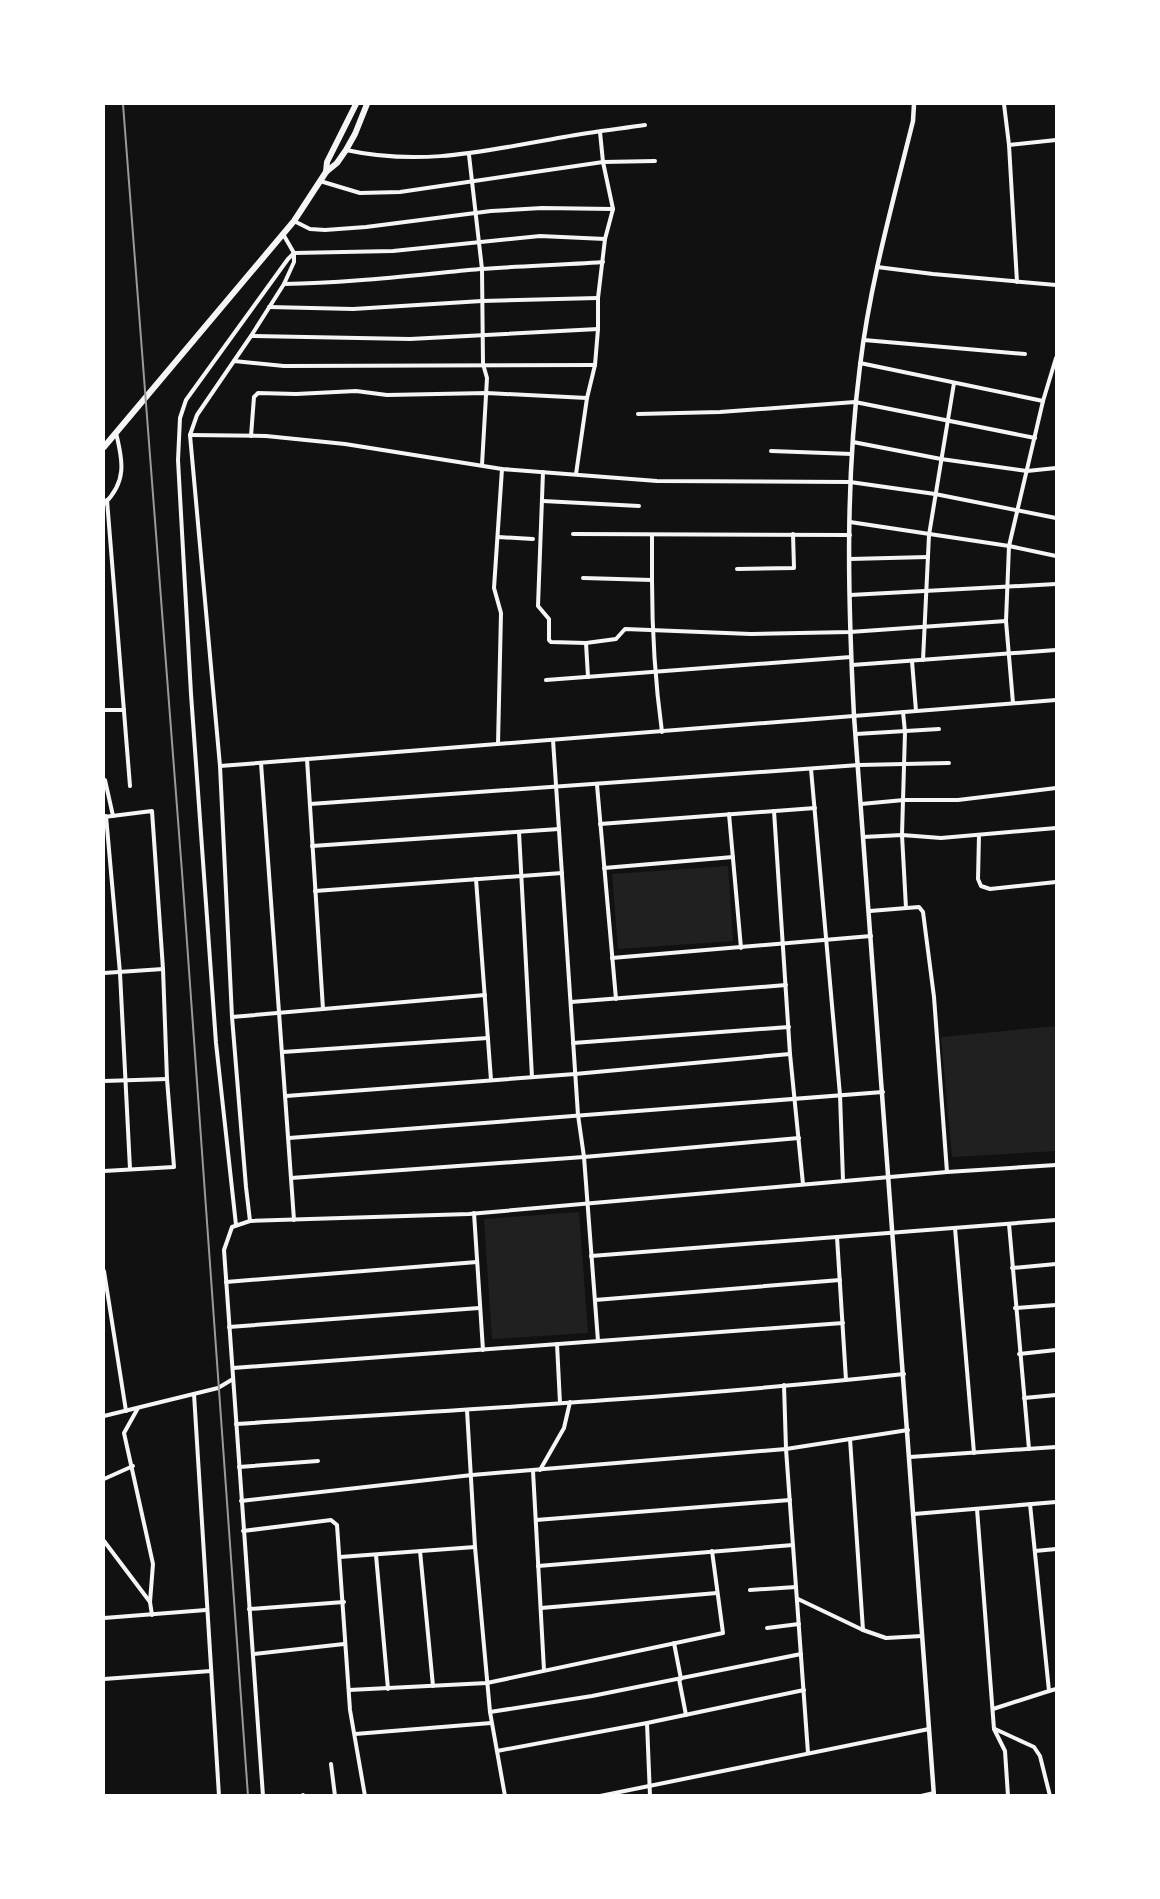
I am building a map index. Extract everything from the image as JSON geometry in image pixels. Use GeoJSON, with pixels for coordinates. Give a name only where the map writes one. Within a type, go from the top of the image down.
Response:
{"type":"FeatureCollection","features":[{"type":"Feature","properties":{"kind":"main road"},"geometry":{"type":"LineString","coordinates":[[326,172],[327,162],[356,104]]}},
{"type":"Feature","properties":{"kind":"main road"},"geometry":{"type":"LineString","coordinates":[[104,447],[294,221],[326,172],[337,163],[346,150],[367,104]]}},
{"type":"Feature","properties":{"kind":"street"},"geometry":{"type":"LineString","coordinates":[[914,104],[913,121],[877,267],[855,402],[850,482],[850,632],[854,716],[872,936],[892,1233],[909,1430],[934,1794],[921,1796]]}},
{"type":"Feature","properties":{"kind":"street"},"geometry":{"type":"LineString","coordinates":[[1004,104],[1009,145],[1017,282]]}},
{"type":"Feature","properties":{"kind":"street"},"geometry":{"type":"LineString","coordinates":[[346,150],[366,154],[422,158],[469,155],[645,125]]}},
{"type":"Feature","properties":{"kind":"street"},"geometry":{"type":"LineString","coordinates":[[576,474],[586,398],[595,365],[598,329],[597,298],[605,239],[613,209],[603,162],[600,132]]}},
{"type":"Feature","properties":{"kind":"street"},"geometry":{"type":"LineString","coordinates":[[1009,145],[1056,140]]}},
{"type":"Feature","properties":{"kind":"street"},"geometry":{"type":"LineString","coordinates":[[469,155],[482,269],[483,364],[487,378],[482,465]]}},
{"type":"Feature","properties":{"kind":"street"},"geometry":{"type":"LineString","coordinates":[[320,182],[360,193],[400,192],[603,162],[655,160]]}},
{"type":"Feature","properties":{"kind":"street"},"geometry":{"type":"LineString","coordinates":[[294,221],[310,229],[325,230],[542,208],[613,209]]}},
{"type":"Feature","properties":{"kind":"street"},"geometry":{"type":"LineString","coordinates":[[250,1221],[232,1017],[220,766],[190,435],[197,415],[284,284],[294,262],[294,254],[283,234]]}},
{"type":"Feature","properties":{"kind":"street"},"geometry":{"type":"LineString","coordinates":[[236,1225],[216,1043],[191,694],[177,439],[186,400],[288,258],[294,254],[393,251],[540,236],[605,239]]}},
{"type":"Feature","properties":{"kind":"street"},"geometry":{"type":"LineString","coordinates":[[284,284],[331,283],[482,269],[603,262]]}},
{"type":"Feature","properties":{"kind":"street"},"geometry":{"type":"LineString","coordinates":[[877,267],[1056,285]]}},
{"type":"Feature","properties":{"kind":"street"},"geometry":{"type":"LineString","coordinates":[[269,307],[353,309],[482,301],[597,298]]}},
{"type":"Feature","properties":{"kind":"street"},"geometry":{"type":"LineString","coordinates":[[251,336],[410,339],[598,329]]}},
{"type":"Feature","properties":{"kind":"street"},"geometry":{"type":"LineString","coordinates":[[864,340],[1025,354]]}},
{"type":"Feature","properties":{"kind":"street"},"geometry":{"type":"LineString","coordinates":[[1013,703],[1006,621],[1009,546],[1043,401],[1056,358]]}},
{"type":"Feature","properties":{"kind":"street"},"geometry":{"type":"LineString","coordinates":[[233,361],[284,366],[595,365]]}},
{"type":"Feature","properties":{"kind":"street"},"geometry":{"type":"LineString","coordinates":[[860,363],[1043,401]]}},
{"type":"Feature","properties":{"kind":"street"},"geometry":{"type":"LineString","coordinates":[[923,660],[929,535],[954,383]]}},
{"type":"Feature","properties":{"kind":"street"},"geometry":{"type":"LineString","coordinates":[[250,436],[254,397],[258,393],[356,391],[387,395],[487,393],[586,398]]}},
{"type":"Feature","properties":{"kind":"street"},"geometry":{"type":"LineString","coordinates":[[638,414],[720,412],[855,402],[1035,438]]}},
{"type":"Feature","properties":{"kind":"street"},"geometry":{"type":"LineString","coordinates":[[116,432],[122,471],[118,486],[105,502],[130,786]]}},
{"type":"Feature","properties":{"kind":"street"},"geometry":{"type":"LineString","coordinates":[[190,435],[250,436],[345,444],[502,469],[657,481],[850,482],[935,494],[1056,518]]}},
{"type":"Feature","properties":{"kind":"street"},"geometry":{"type":"LineString","coordinates":[[853,442],[941,459],[1027,471],[1056,468]]}},
{"type":"Feature","properties":{"kind":"street"},"geometry":{"type":"LineString","coordinates":[[771,451],[852,454]]}},
{"type":"Feature","properties":{"kind":"street"},"geometry":{"type":"LineString","coordinates":[[498,744],[501,613],[494,588],[502,469]]}},
{"type":"Feature","properties":{"kind":"street"},"geometry":{"type":"LineString","coordinates":[[543,472],[538,606],[549,619],[550,642],[586,643],[616,639],[623,629],[751,634],[850,632],[1006,621]]}},
{"type":"Feature","properties":{"kind":"street"},"geometry":{"type":"LineString","coordinates":[[543,501],[639,507]]}},
{"type":"Feature","properties":{"kind":"street"},"geometry":{"type":"LineString","coordinates":[[850,522],[1009,546],[1056,556]]}},
{"type":"Feature","properties":{"kind":"street"},"geometry":{"type":"LineString","coordinates":[[573,534],[850,535]]}},
{"type":"Feature","properties":{"kind":"street"},"geometry":{"type":"LineString","coordinates":[[737,569],[794,568],[793,534]]}},
{"type":"Feature","properties":{"kind":"street"},"geometry":{"type":"LineString","coordinates":[[652,535],[654,673],[662,732]]}},
{"type":"Feature","properties":{"kind":"street"},"geometry":{"type":"LineString","coordinates":[[498,537],[533,539]]}},
{"type":"Feature","properties":{"kind":"street"},"geometry":{"type":"LineString","coordinates":[[850,559],[928,557]]}},
{"type":"Feature","properties":{"kind":"street"},"geometry":{"type":"LineString","coordinates":[[583,578],[652,580]]}},
{"type":"Feature","properties":{"kind":"street"},"geometry":{"type":"LineString","coordinates":[[850,595],[1056,584]]}},
{"type":"Feature","properties":{"kind":"street"},"geometry":{"type":"LineString","coordinates":[[586,643],[588,677]]}},
{"type":"Feature","properties":{"kind":"street"},"geometry":{"type":"LineString","coordinates":[[852,665],[1056,650]]}},
{"type":"Feature","properties":{"kind":"street"},"geometry":{"type":"LineString","coordinates":[[546,680],[851,657]]}},
{"type":"Feature","properties":{"kind":"street"},"geometry":{"type":"LineString","coordinates":[[912,661],[916,711]]}},
{"type":"Feature","properties":{"kind":"street"},"geometry":{"type":"LineString","coordinates":[[220,766],[1056,700]]}},
{"type":"Feature","properties":{"kind":"street"},"geometry":{"type":"LineString","coordinates":[[104,710],[124,710]]}},
{"type":"Feature","properties":{"kind":"street"},"geometry":{"type":"LineString","coordinates":[[903,712],[905,732],[902,835],[906,908]]}},
{"type":"Feature","properties":{"kind":"street"},"geometry":{"type":"LineString","coordinates":[[856,734],[939,729]]}},
{"type":"Feature","properties":{"kind":"street"},"geometry":{"type":"LineString","coordinates":[[553,740],[578,1115],[584,1157],[598,1341]]}},
{"type":"Feature","properties":{"kind":"street"},"geometry":{"type":"LineString","coordinates":[[307,759],[323,1009]]}},
{"type":"Feature","properties":{"kind":"street"},"geometry":{"type":"LineString","coordinates":[[261,763],[294,1220]]}},
{"type":"Feature","properties":{"kind":"street"},"geometry":{"type":"LineString","coordinates":[[310,804],[811,768],[949,763]]}},
{"type":"Feature","properties":{"kind":"street"},"geometry":{"type":"LineString","coordinates":[[811,768],[840,1095],[843,1180]]}},
{"type":"Feature","properties":{"kind":"street"},"geometry":{"type":"LineString","coordinates":[[104,780],[113,816]]}},
{"type":"Feature","properties":{"kind":"street"},"geometry":{"type":"LineString","coordinates":[[597,784],[616,999]]}},
{"type":"Feature","properties":{"kind":"street"},"geometry":{"type":"LineString","coordinates":[[861,804],[904,800],[958,800],[1056,788]]}},
{"type":"Feature","properties":{"kind":"street"},"geometry":{"type":"LineString","coordinates":[[600,824],[815,808]]}},
{"type":"Feature","properties":{"kind":"street"},"geometry":{"type":"LineString","coordinates":[[104,1171],[174,1167],[152,811],[105,816],[120,973],[130,1169]]}},
{"type":"Feature","properties":{"kind":"street"},"geometry":{"type":"LineString","coordinates":[[774,811],[790,1054],[803,1184]]}},
{"type":"Feature","properties":{"kind":"street"},"geometry":{"type":"LineString","coordinates":[[729,814],[741,948]]}},
{"type":"Feature","properties":{"kind":"street"},"geometry":{"type":"LineString","coordinates":[[863,837],[902,835],[941,838],[1056,828]]}},
{"type":"Feature","properties":{"kind":"street"},"geometry":{"type":"LineString","coordinates":[[312,846],[559,829]]}},
{"type":"Feature","properties":{"kind":"street"},"geometry":{"type":"LineString","coordinates":[[519,832],[532,1077]]}},
{"type":"Feature","properties":{"kind":"street"},"geometry":{"type":"LineString","coordinates":[[979,835],[978,879],[981,886],[990,889],[1056,882]]}},
{"type":"Feature","properties":{"kind":"street"},"geometry":{"type":"LineString","coordinates":[[604,868],[733,857]]}},
{"type":"Feature","properties":{"kind":"street"},"geometry":{"type":"LineString","coordinates":[[315,891],[562,873]]}},
{"type":"Feature","properties":{"kind":"street"},"geometry":{"type":"LineString","coordinates":[[476,879],[491,1080]]}},
{"type":"Feature","properties":{"kind":"street"},"geometry":{"type":"LineString","coordinates":[[870,911],[919,908],[923,912],[934,997],[947,1172]]}},
{"type":"Feature","properties":{"kind":"street"},"geometry":{"type":"LineString","coordinates":[[612,958],[872,936]]}},
{"type":"Feature","properties":{"kind":"street"},"geometry":{"type":"LineString","coordinates":[[104,973],[163,969]]}},
{"type":"Feature","properties":{"kind":"street"},"geometry":{"type":"LineString","coordinates":[[571,1002],[786,985]]}},
{"type":"Feature","properties":{"kind":"street"},"geometry":{"type":"LineString","coordinates":[[232,1017],[485,995]]}},
{"type":"Feature","properties":{"kind":"street"},"geometry":{"type":"LineString","coordinates":[[573,1043],[789,1027]]}},
{"type":"Feature","properties":{"kind":"street"},"geometry":{"type":"LineString","coordinates":[[283,1052],[488,1038]]}},
{"type":"Feature","properties":{"kind":"street"},"geometry":{"type":"LineString","coordinates":[[286,1096],[575,1074],[790,1054]]}},
{"type":"Feature","properties":{"kind":"street"},"geometry":{"type":"LineString","coordinates":[[104,1082],[167,1079]]}},
{"type":"Feature","properties":{"kind":"street"},"geometry":{"type":"LineString","coordinates":[[289,1138],[883,1092]]}},
{"type":"Feature","properties":{"kind":"street"},"geometry":{"type":"LineString","coordinates":[[291,1178],[584,1157],[799,1138]]}},
{"type":"Feature","properties":{"kind":"street"},"geometry":{"type":"LineString","coordinates":[[263,1796],[224,1250],[232,1227],[250,1221],[474,1213],[843,1180],[1056,1166]]}},
{"type":"Feature","properties":{"kind":"street"},"geometry":{"type":"LineString","coordinates":[[474,1213],[483,1350]]}},
{"type":"Feature","properties":{"kind":"street"},"geometry":{"type":"LineString","coordinates":[[591,1256],[1056,1220]]}},
{"type":"Feature","properties":{"kind":"street"},"geometry":{"type":"LineString","coordinates":[[1009,1224],[1029,1449]]}},
{"type":"Feature","properties":{"kind":"street"},"geometry":{"type":"LineString","coordinates":[[955,1228],[974,1453]]}},
{"type":"Feature","properties":{"kind":"street"},"geometry":{"type":"LineString","coordinates":[[837,1237],[846,1380]]}},
{"type":"Feature","properties":{"kind":"street"},"geometry":{"type":"LineString","coordinates":[[226,1282],[477,1262]]}},
{"type":"Feature","properties":{"kind":"street"},"geometry":{"type":"LineString","coordinates":[[1012,1268],[1056,1264]]}},
{"type":"Feature","properties":{"kind":"street"},"geometry":{"type":"LineString","coordinates":[[104,1271],[126,1411]]}},
{"type":"Feature","properties":{"kind":"street"},"geometry":{"type":"LineString","coordinates":[[595,1300],[840,1280]]}},
{"type":"Feature","properties":{"kind":"street"},"geometry":{"type":"LineString","coordinates":[[1015,1308],[1056,1305]]}},
{"type":"Feature","properties":{"kind":"street"},"geometry":{"type":"LineString","coordinates":[[229,1327],[479,1308]]}},
{"type":"Feature","properties":{"kind":"street"},"geometry":{"type":"LineString","coordinates":[[233,1368],[843,1323]]}},
{"type":"Feature","properties":{"kind":"street"},"geometry":{"type":"LineString","coordinates":[[557,1344],[560,1402]]}},
{"type":"Feature","properties":{"kind":"street"},"geometry":{"type":"LineString","coordinates":[[1019,1354],[1056,1350]]}},
{"type":"Feature","properties":{"kind":"street"},"geometry":{"type":"LineString","coordinates":[[236,1424],[467,1410],[904,1374]]}},
{"type":"Feature","properties":{"kind":"street"},"geometry":{"type":"LineString","coordinates":[[104,1416],[218,1388],[234,1378]]}},
{"type":"Feature","properties":{"kind":"street"},"geometry":{"type":"LineString","coordinates":[[784,1385],[786,1449],[808,1753]]}},
{"type":"Feature","properties":{"kind":"street"},"geometry":{"type":"LineString","coordinates":[[194,1394],[219,1796]]}},
{"type":"Feature","properties":{"kind":"street"},"geometry":{"type":"LineString","coordinates":[[1024,1398],[1056,1395]]}},
{"type":"Feature","properties":{"kind":"street"},"geometry":{"type":"LineString","coordinates":[[539,1471],[564,1428],[570,1402]]}},
{"type":"Feature","properties":{"kind":"street"},"geometry":{"type":"LineString","coordinates":[[138,1408],[124,1433],[153,1564],[150,1602],[152,1615]]}},
{"type":"Feature","properties":{"kind":"street"},"geometry":{"type":"LineString","coordinates":[[467,1410],[475,1547],[491,1723],[505,1796]]}},
{"type":"Feature","properties":{"kind":"street"},"geometry":{"type":"LineString","coordinates":[[241,1501],[472,1475],[786,1449],[909,1430]]}},
{"type":"Feature","properties":{"kind":"street"},"geometry":{"type":"LineString","coordinates":[[850,1439],[863,1630]]}},
{"type":"Feature","properties":{"kind":"street"},"geometry":{"type":"LineString","coordinates":[[910,1457],[1056,1447]]}},
{"type":"Feature","properties":{"kind":"street"},"geometry":{"type":"LineString","coordinates":[[239,1467],[318,1461]]}},
{"type":"Feature","properties":{"kind":"street"},"geometry":{"type":"LineString","coordinates":[[104,1479],[133,1466]]}},
{"type":"Feature","properties":{"kind":"street"},"geometry":{"type":"LineString","coordinates":[[533,1471],[544,1670]]}},
{"type":"Feature","properties":{"kind":"street"},"geometry":{"type":"LineString","coordinates":[[536,1520],[790,1500]]}},
{"type":"Feature","properties":{"kind":"street"},"geometry":{"type":"LineString","coordinates":[[914,1514],[1056,1502]]}},
{"type":"Feature","properties":{"kind":"street"},"geometry":{"type":"LineString","coordinates":[[1030,1504],[1049,1691]]}},
{"type":"Feature","properties":{"kind":"street"},"geometry":{"type":"LineString","coordinates":[[976,1509],[994,1729],[1005,1751],[1008,1796]]}},
{"type":"Feature","properties":{"kind":"street"},"geometry":{"type":"LineString","coordinates":[[243,1531],[331,1520],[337,1525],[344,1602],[348,1690],[365,1796]]}},
{"type":"Feature","properties":{"kind":"street"},"geometry":{"type":"LineString","coordinates":[[104,1541],[150,1602]]}},
{"type":"Feature","properties":{"kind":"street"},"geometry":{"type":"LineString","coordinates":[[538,1566],[793,1545]]}},
{"type":"Feature","properties":{"kind":"street"},"geometry":{"type":"LineString","coordinates":[[340,1557],[475,1547]]}},
{"type":"Feature","properties":{"kind":"street"},"geometry":{"type":"LineString","coordinates":[[1035,1551],[1056,1549]]}},
{"type":"Feature","properties":{"kind":"street"},"geometry":{"type":"LineString","coordinates":[[420,1551],[433,1686]]}},
{"type":"Feature","properties":{"kind":"street"},"geometry":{"type":"LineString","coordinates":[[348,1690],[488,1683],[723,1633],[712,1551]]}},
{"type":"Feature","properties":{"kind":"street"},"geometry":{"type":"LineString","coordinates":[[376,1555],[388,1689]]}},
{"type":"Feature","properties":{"kind":"street"},"geometry":{"type":"LineString","coordinates":[[750,1590],[796,1587]]}},
{"type":"Feature","properties":{"kind":"street"},"geometry":{"type":"LineString","coordinates":[[541,1608],[717,1593]]}},
{"type":"Feature","properties":{"kind":"street"},"geometry":{"type":"LineString","coordinates":[[797,1598],[863,1630],[886,1638],[922,1636]]}},
{"type":"Feature","properties":{"kind":"street"},"geometry":{"type":"LineString","coordinates":[[249,1609],[344,1602]]}},
{"type":"Feature","properties":{"kind":"street"},"geometry":{"type":"LineString","coordinates":[[104,1618],[206,1610]]}},
{"type":"Feature","properties":{"kind":"street"},"geometry":{"type":"LineString","coordinates":[[767,1628],[799,1623]]}},
{"type":"Feature","properties":{"kind":"street"},"geometry":{"type":"LineString","coordinates":[[674,1643],[686,1715]]}},
{"type":"Feature","properties":{"kind":"street"},"geometry":{"type":"LineString","coordinates":[[253,1654],[345,1644]]}},
{"type":"Feature","properties":{"kind":"street"},"geometry":{"type":"LineString","coordinates":[[490,1712],[592,1696],[801,1654]]}},
{"type":"Feature","properties":{"kind":"street"},"geometry":{"type":"LineString","coordinates":[[104,1679],[210,1671]]}},
{"type":"Feature","properties":{"kind":"street"},"geometry":{"type":"LineString","coordinates":[[993,1708],[1056,1689]]}},
{"type":"Feature","properties":{"kind":"street"},"geometry":{"type":"LineString","coordinates":[[497,1752],[804,1690]]}},
{"type":"Feature","properties":{"kind":"street"},"geometry":{"type":"LineString","coordinates":[[355,1734],[491,1723]]}},
{"type":"Feature","properties":{"kind":"street"},"geometry":{"type":"LineString","coordinates":[[647,1723],[650,1796]]}},
{"type":"Feature","properties":{"kind":"street"},"geometry":{"type":"LineString","coordinates":[[600,1796],[929,1728]]}},
{"type":"Feature","properties":{"kind":"street"},"geometry":{"type":"LineString","coordinates":[[994,1729],[1034,1748],[1040,1756],[1050,1796]]}},
{"type":"Feature","properties":{"kind":"street"},"geometry":{"type":"LineString","coordinates":[[331,1764],[335,1796]]}},
{"type":"Feature","properties":{"kind":"shaded area"},"geometry":{"type":"Polygon","coordinates":[[[728,866],[733,941],[618,949],[612,874],[728,866]]]}},
{"type":"Feature","properties":{"kind":"shaded area"},"geometry":{"type":"Polygon","coordinates":[[[1056,1026],[1056,1151],[952,1157],[941,1037],[1056,1026]]]}},
{"type":"Feature","properties":{"kind":"shaded area"},"geometry":{"type":"Polygon","coordinates":[[[579,1212],[588,1333],[492,1339],[484,1219],[579,1212]]]}},
{"type":"Feature","properties":{"kind":"railway"},"geometry":{"type":"LineString","coordinates":[[123,104],[182,872],[248,1796]]}}]}
